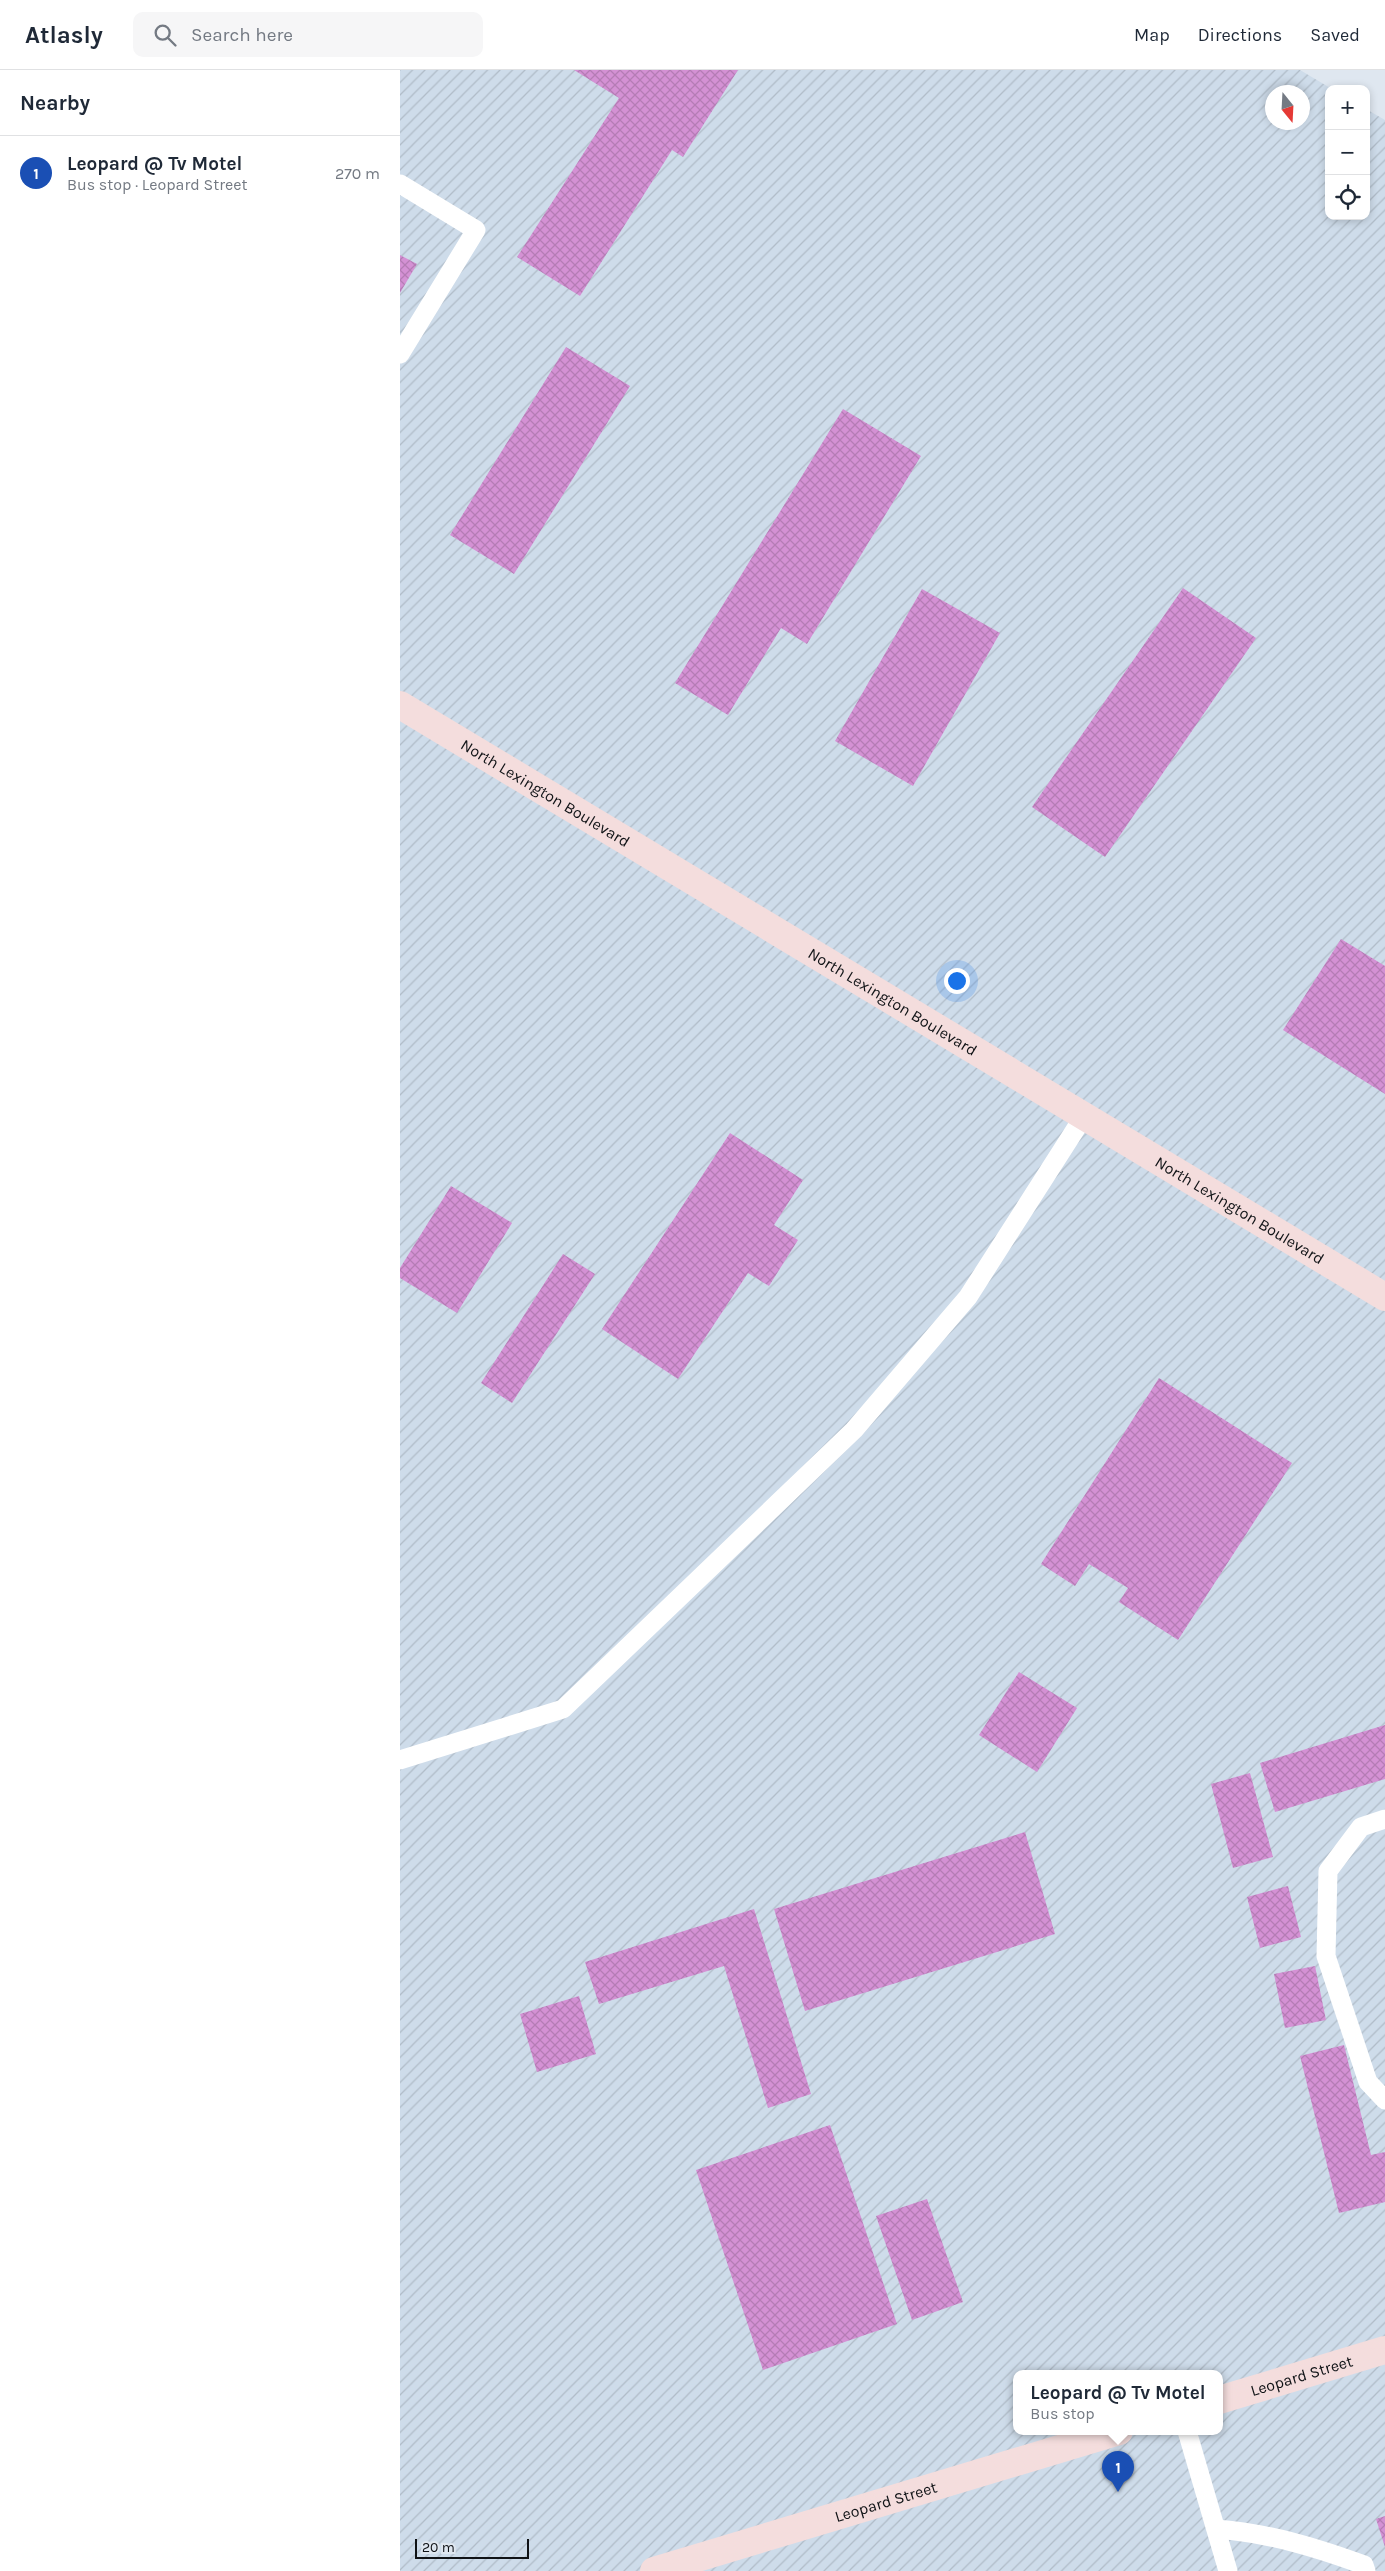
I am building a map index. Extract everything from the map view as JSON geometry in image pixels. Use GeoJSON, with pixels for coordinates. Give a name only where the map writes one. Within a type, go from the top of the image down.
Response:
{"type":"FeatureCollection","features":[{"type":"Feature","properties":{"kind":"street","name":"North Lexington Boulevard"},"geometry":{"type":"LineString","coordinates":[[400,706],[1385,1297]]}},
{"type":"Feature","properties":{"kind":"street","name":"Leopard Street"},"geometry":{"type":"LineString","coordinates":[[1223,2399],[1385,2350]]}},
{"type":"Feature","properties":{"kind":"street","name":"Leopard Street"},"geometry":{"type":"LineString","coordinates":[[654,2571],[1106,2435]]}},
{"type":"Feature","properties":{"kind":"lane"},"geometry":{"type":"LineString","coordinates":[[400,184],[476,230],[400,354]]}},
{"type":"Feature","properties":{"kind":"lane"},"geometry":{"type":"LineString","coordinates":[[400,1760],[563,1709],[854,1430],[968,1297],[1084,1116]]}},
{"type":"Feature","properties":{"kind":"lane"},"geometry":{"type":"LineString","coordinates":[[1385,1819],[1361,1827],[1328,1871],[1326,1956],[1368,2082],[1385,2100]]}},
{"type":"Feature","properties":{"kind":"lane"},"geometry":{"type":"LineString","coordinates":[[1188,2435],[1228,2571]]}},
{"type":"Feature","properties":{"kind":"lane"},"geometry":{"type":"LineString","coordinates":[[1216,2529],[1251,2532],[1316,2547],[1364,2565],[1366,2571]]}},
{"type":"Feature","properties":{"kind":"shaded area"},"geometry":{"type":"Polygon","coordinates":[[[400,70],[1300,70],[1325,85],[1325,220],[1370,220],[1370,111],[1385,120],[1385,2571],[400,2571],[400,70]]]}},
{"type":"Feature","properties":{"kind":"building"},"geometry":{"type":"Polygon","coordinates":[[[574,70],[738,70],[683,157],[672,150],[580,296],[517,257],[619,98],[574,70]]]}},
{"type":"Feature","properties":{"kind":"building"},"geometry":{"type":"Polygon","coordinates":[[[400,255],[417,264],[400,293],[400,255]]]}},
{"type":"Feature","properties":{"kind":"building"},"geometry":{"type":"Polygon","coordinates":[[[566,347],[630,386],[514,574],[450,535],[566,347]]]}},
{"type":"Feature","properties":{"kind":"building"},"geometry":{"type":"Polygon","coordinates":[[[843,409],[921,456],[807,644],[781,628],[728,715],[675,683],[843,409]]]}},
{"type":"Feature","properties":{"kind":"building"},"geometry":{"type":"Polygon","coordinates":[[[1183,588],[1256,638],[1105,857],[1032,807],[1183,588]]]}},
{"type":"Feature","properties":{"kind":"building"},"geometry":{"type":"Polygon","coordinates":[[[922,589],[1000,633],[913,786],[835,741],[922,589]]]}},
{"type":"Feature","properties":{"kind":"building"},"geometry":{"type":"Polygon","coordinates":[[[1341,939],[1385,966],[1385,1094],[1283,1030],[1341,939]]]}},
{"type":"Feature","properties":{"kind":"building"},"geometry":{"type":"Polygon","coordinates":[[[730,1133],[803,1180],[774,1225],[798,1240],[769,1286],[748,1273],[678,1379],[602,1329],[730,1133]]]}},
{"type":"Feature","properties":{"kind":"building"},"geometry":{"type":"Polygon","coordinates":[[[451,1186],[512,1223],[457,1313],[400,1278],[400,1268],[451,1186]]]}},
{"type":"Feature","properties":{"kind":"building"},"geometry":{"type":"Polygon","coordinates":[[[563,1254],[595,1274],[512,1403],[481,1383],[563,1254]]]}},
{"type":"Feature","properties":{"kind":"building"},"geometry":{"type":"Polygon","coordinates":[[[1159,1378],[1292,1463],[1178,1640],[1119,1602],[1128,1588],[1089,1564],[1075,1586],[1041,1564],[1159,1378]]]}},
{"type":"Feature","properties":{"kind":"building"},"geometry":{"type":"Polygon","coordinates":[[[1019,1672],[1077,1708],[1037,1772],[979,1735],[1019,1672]]]}},
{"type":"Feature","properties":{"kind":"building"},"geometry":{"type":"Polygon","coordinates":[[[1385,1725],[1385,1779],[1275,1812],[1260,1763],[1385,1725]]]}},
{"type":"Feature","properties":{"kind":"building"},"geometry":{"type":"Polygon","coordinates":[[[1250,1773],[1273,1857],[1233,1868],[1211,1784],[1250,1773]]]}},
{"type":"Feature","properties":{"kind":"building"},"geometry":{"type":"Polygon","coordinates":[[[1025,1832],[1055,1934],[805,2011],[774,1909],[1025,1832]]]}},
{"type":"Feature","properties":{"kind":"building"},"geometry":{"type":"Polygon","coordinates":[[[1288,1886],[1301,1937],[1260,1948],[1247,1897],[1288,1886]]]}},
{"type":"Feature","properties":{"kind":"building"},"geometry":{"type":"Polygon","coordinates":[[[754,1909],[811,2094],[768,2108],[724,1966],[599,2004],[585,1962],[754,1909]]]}},
{"type":"Feature","properties":{"kind":"building"},"geometry":{"type":"Polygon","coordinates":[[[1315,1966],[1326,2020],[1285,2028],[1274,1974],[1315,1966]]]}},
{"type":"Feature","properties":{"kind":"building"},"geometry":{"type":"Polygon","coordinates":[[[579,1996],[596,2054],[537,2072],[520,2014],[579,1996]]]}},
{"type":"Feature","properties":{"kind":"building"},"geometry":{"type":"Polygon","coordinates":[[[1344,2045],[1371,2155],[1385,2152],[1385,2202],[1339,2213],[1300,2056],[1344,2045]]]}},
{"type":"Feature","properties":{"kind":"building"},"geometry":{"type":"Polygon","coordinates":[[[830,2125],[897,2324],[763,2370],[696,2170],[830,2125]]]}},
{"type":"Feature","properties":{"kind":"building"},"geometry":{"type":"Polygon","coordinates":[[[927,2199],[963,2302],[912,2320],[876,2216],[927,2199]]]}},
{"type":"Feature","properties":{"kind":"building"},"geometry":{"type":"Polygon","coordinates":[[[1385,2516],[1385,2547],[1376,2519],[1385,2516]]]}},
{"type":"Feature","properties":{"kind":"place","name":"Leopard @ Tv Motel"},"geometry":{"type":"Point","coordinates":[1118,2492]}}]}
